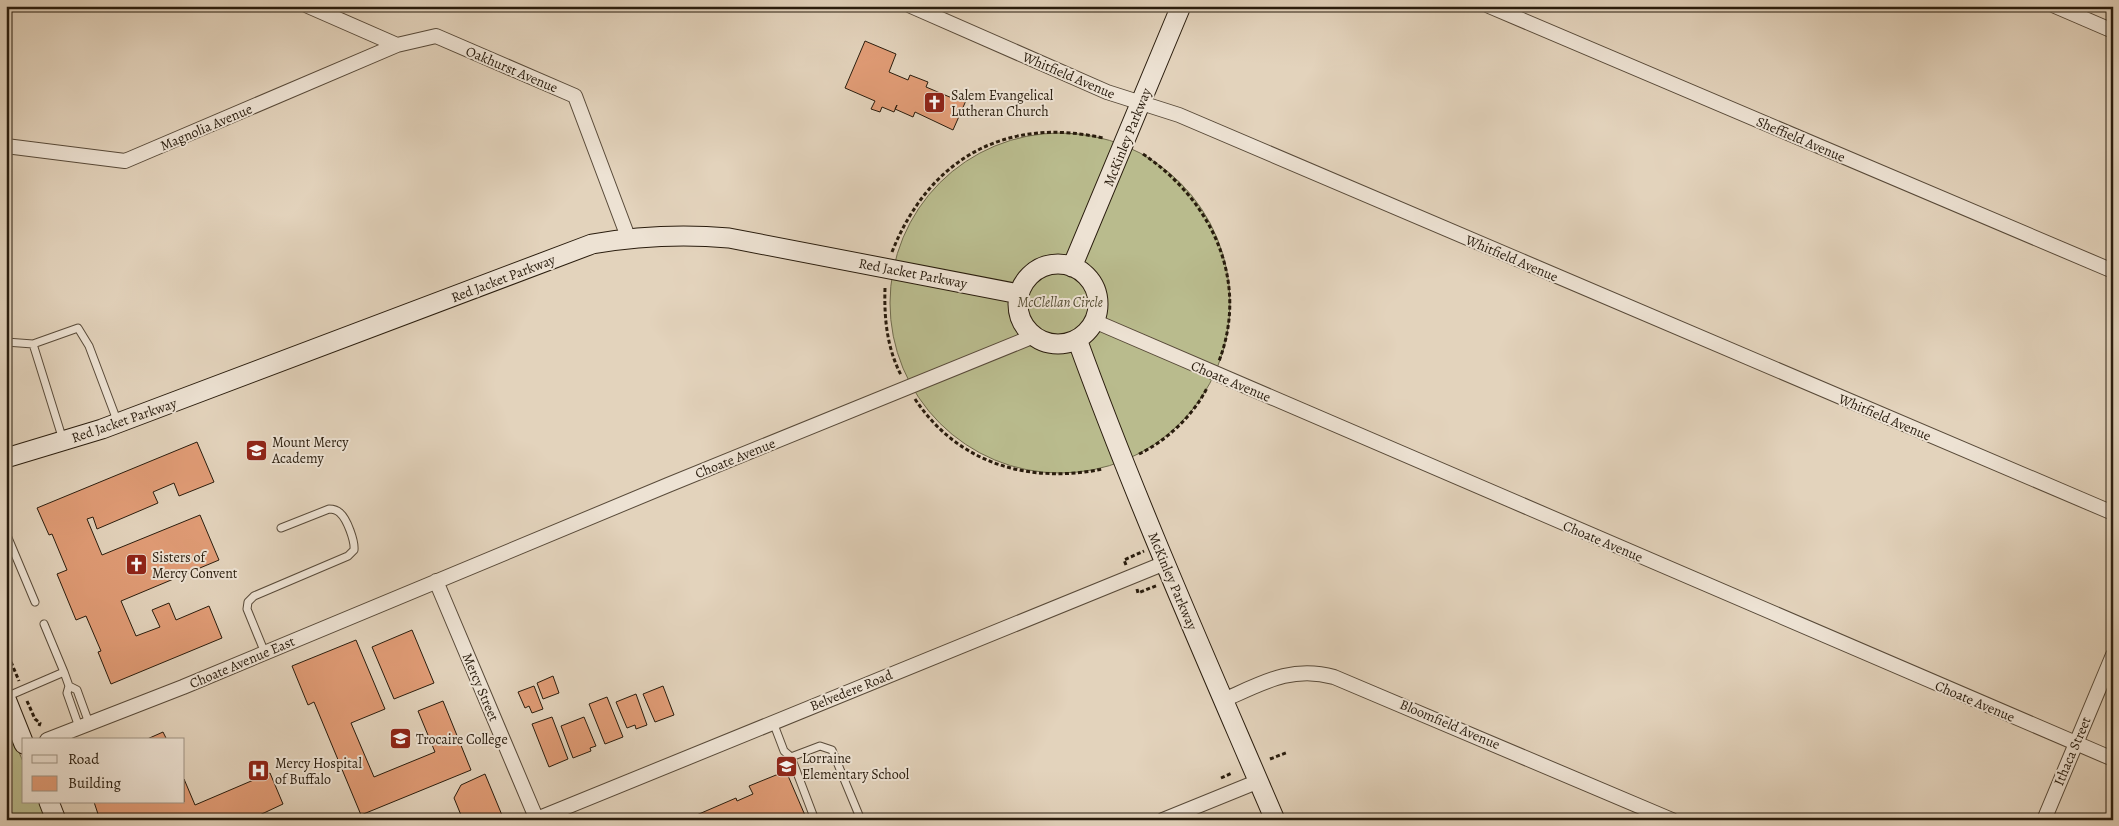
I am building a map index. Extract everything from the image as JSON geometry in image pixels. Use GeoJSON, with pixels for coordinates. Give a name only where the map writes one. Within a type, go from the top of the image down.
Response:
{"type":"FeatureCollection","features":[{"type":"Feature","properties":{"kind":"street"},"geometry":{"type":"LineString","coordinates":[[308,6],[397,45]]}},
{"type":"Feature","properties":{"kind":"street","name":"Whitfield Avenue"},"geometry":{"type":"LineString","coordinates":[[911,6],[1107,92],[1179,116],[2113,513]]}},
{"type":"Feature","properties":{"kind":"street","name":"McKinley Parkway"},"geometry":{"type":"LineString","coordinates":[[1072,266],[1142,103],[1181,6]]}},
{"type":"Feature","properties":{"kind":"street","name":"Sheffield Avenue"},"geometry":{"type":"LineString","coordinates":[[1489,6],[2113,271]]}},
{"type":"Feature","properties":{"kind":"street"},"geometry":{"type":"LineString","coordinates":[[2056,6],[2113,30]]}},
{"type":"Feature","properties":{"kind":"street","name":"Oakhurst Avenue"},"geometry":{"type":"LineString","coordinates":[[397,45],[436,36],[575,96],[628,237]]}},
{"type":"Feature","properties":{"kind":"street","name":"Magnolia Avenue"},"geometry":{"type":"LineString","coordinates":[[6,146],[125,161],[397,45]]}},
{"type":"Feature","properties":{"kind":"street","name":"Red Jacket Parkway"},"geometry":{"type":"LineString","coordinates":[[6,458],[118,423],[592,244],[628,237],[696,236],[730,238],[1019,294]]}},
{"type":"Feature","properties":{"kind":"street"},"geometry":{"type":"LineString","coordinates":[[1055,264],[1072,266],[1084,274],[1095,289],[1098,308],[1094,321],[1087,332],[1077,340],[1058,344],[1045,342],[1034,336],[1026,328],[1019,314],[1019,294],[1027,278],[1038,269],[1055,264]]}},
{"type":"Feature","properties":{"kind":"street","name":"Choate Avenue"},"geometry":{"type":"LineString","coordinates":[[1094,321],[2113,759]]}},
{"type":"Feature","properties":{"kind":"street","name":"Choate Avenue"},"geometry":{"type":"LineString","coordinates":[[436,581],[1034,336]]}},
{"type":"Feature","properties":{"kind":"street","name":"McKinley Parkway"},"geometry":{"type":"LineString","coordinates":[[1077,340],[1092,383],[1165,563],[1276,820]]}},
{"type":"Feature","properties":{"kind":"street","name":"Belvedere Road"},"geometry":{"type":"LineString","coordinates":[[537,819],[773,721],[1165,563]]}},
{"type":"Feature","properties":{"kind":"street","name":"Choate Avenue East"},"geometry":{"type":"LineString","coordinates":[[52,738],[183,687],[436,581]]}},
{"type":"Feature","properties":{"kind":"street","name":"Mercy Street"},"geometry":{"type":"LineString","coordinates":[[436,581],[537,819]]}},
{"type":"Feature","properties":{"kind":"street","name":"Ithaca Street"},"geometry":{"type":"LineString","coordinates":[[2044,820],[2113,655]]}},
{"type":"Feature","properties":{"kind":"street","name":"Bloomfield Avenue"},"geometry":{"type":"LineString","coordinates":[[1224,700],[1280,676],[1318,672],[1334,676],[1672,820]]}},
{"type":"Feature","properties":{"kind":"street"},"geometry":{"type":"LineString","coordinates":[[6,698],[22,739]]}},
{"type":"Feature","properties":{"kind":"street"},"geometry":{"type":"LineString","coordinates":[[1163,820],[1259,781]]}},
{"type":"Feature","properties":{"kind":"lane"},"geometry":{"type":"LineString","coordinates":[[6,342],[34,344],[78,328],[89,346],[118,423]]}},
{"type":"Feature","properties":{"kind":"lane"},"geometry":{"type":"LineString","coordinates":[[34,344],[63,441]]}},
{"type":"Feature","properties":{"kind":"lane"},"geometry":{"type":"LineString","coordinates":[[265,653],[247,609],[248,602],[254,596],[348,556],[354,550],[355,542],[341,513],[335,510],[329,509],[281,528]]}},
{"type":"Feature","properties":{"kind":"lane"},"geometry":{"type":"LineString","coordinates":[[6,533],[34,602]]}},
{"type":"Feature","properties":{"kind":"lane"},"geometry":{"type":"LineString","coordinates":[[44,624],[64,672],[68,686],[67,694],[84,725]]}},
{"type":"Feature","properties":{"kind":"lane"},"geometry":{"type":"LineString","coordinates":[[6,698],[64,672]]}},
{"type":"Feature","properties":{"kind":"lane"},"geometry":{"type":"LineString","coordinates":[[68,686],[77,690],[84,725]]}},
{"type":"Feature","properties":{"kind":"lane"},"geometry":{"type":"LineString","coordinates":[[773,721],[784,751],[791,757],[815,820]]}},
{"type":"Feature","properties":{"kind":"lane"},"geometry":{"type":"LineString","coordinates":[[791,757],[820,746],[832,750],[861,820]]}},
{"type":"Feature","properties":{"kind":"path"},"geometry":{"type":"LineString","coordinates":[[892,252],[902,227],[926,191],[947,171],[977,151],[1018,136],[1039,132],[1082,133],[1104,138]]}},
{"type":"Feature","properties":{"kind":"path"},"geometry":{"type":"LineString","coordinates":[[1143,154],[1161,166],[1191,196],[1210,225],[1221,251],[1226,271],[1229,313],[1227,334],[1216,368]]}},
{"type":"Feature","properties":{"kind":"path"},"geometry":{"type":"LineString","coordinates":[[885,288],[886,329],[891,349],[904,382]]}},
{"type":"Feature","properties":{"kind":"path"},"geometry":{"type":"LineString","coordinates":[[1134,457],[1161,440],[1178,426],[1192,411],[1207,388]]}},
{"type":"Feature","properties":{"kind":"path"},"geometry":{"type":"LineString","coordinates":[[914,399],[934,424],[951,439],[970,452],[990,462],[1012,469],[1050,475],[1080,474],[1103,469]]}},
{"type":"Feature","properties":{"kind":"path"},"geometry":{"type":"LineString","coordinates":[[1124,560],[1142,552]]}},
{"type":"Feature","properties":{"kind":"path"},"geometry":{"type":"LineString","coordinates":[[1138,593],[1155,586]]}},
{"type":"Feature","properties":{"kind":"path"},"geometry":{"type":"LineString","coordinates":[[1270,759],[1288,752]]}},
{"type":"Feature","properties":{"kind":"path"},"geometry":{"type":"LineString","coordinates":[[1217,780],[1232,773]]}},
{"type":"Feature","properties":{"kind":"green space","name":"McClellan Circle"},"geometry":{"type":"Polygon","coordinates":[[[1060,133],[1093,137],[1125,146],[1154,162],[1180,183],[1201,209],[1217,238],[1226,270],[1230,303],[1226,336],[1217,368],[1201,397],[1180,423],[1154,444],[1125,460],[1093,469],[1060,473],[1027,469],[995,460],[966,444],[940,423],[919,397],[903,368],[894,336],[890,303],[894,270],[903,238],[919,209],[940,183],[966,162],[995,146],[1027,137],[1060,133]]]}},
{"type":"Feature","properties":{"kind":"green space"},"geometry":{"type":"Polygon","coordinates":[[[6,721],[22,759],[22,804],[41,804],[47,820],[6,820],[6,721]]]}},
{"type":"Feature","properties":{"kind":"building"},"geometry":{"type":"Polygon","coordinates":[[[865,41],[896,54],[889,72],[908,80],[910,75],[928,82],[926,87],[952,98],[955,90],[968,96],[953,130],[915,112],[913,117],[895,109],[894,112],[882,107],[880,112],[871,109],[875,101],[845,88],[865,41]]]}},
{"type":"Feature","properties":{"kind":"building","name":"Sisters of Mercy Convent"},"geometry":{"type":"Polygon","coordinates":[[[197,442],[214,482],[179,496],[174,483],[153,492],[158,503],[97,529],[93,517],[87,519],[102,555],[200,515],[219,560],[121,601],[136,636],[160,627],[152,610],[169,603],[176,620],[209,606],[222,638],[111,684],[98,652],[101,651],[86,616],[76,620],[57,574],[67,570],[52,534],[49,535],[37,508],[197,442]]]}},
{"type":"Feature","properties":{"kind":"building"},"geometry":{"type":"Polygon","coordinates":[[[412,630],[434,683],[394,699],[372,647],[412,630]]]}},
{"type":"Feature","properties":{"kind":"building"},"geometry":{"type":"Polygon","coordinates":[[[356,640],[385,709],[351,723],[374,777],[435,752],[418,711],[443,701],[471,770],[361,815],[314,702],[308,705],[292,666],[356,640]]]}},
{"type":"Feature","properties":{"kind":"building"},"geometry":{"type":"Polygon","coordinates":[[[553,676],[559,693],[543,699],[537,683],[553,676]]]}},
{"type":"Feature","properties":{"kind":"building"},"geometry":{"type":"Polygon","coordinates":[[[534,686],[543,709],[532,713],[529,706],[525,708],[518,692],[534,686]]]}},
{"type":"Feature","properties":{"kind":"building"},"geometry":{"type":"Polygon","coordinates":[[[663,686],[674,715],[655,722],[643,694],[663,686]]]}},
{"type":"Feature","properties":{"kind":"building"},"geometry":{"type":"Polygon","coordinates":[[[636,694],[647,725],[636,729],[635,725],[627,728],[616,702],[636,694]]]}},
{"type":"Feature","properties":{"kind":"building"},"geometry":{"type":"Polygon","coordinates":[[[607,697],[623,737],[605,744],[589,704],[607,697]]]}},
{"type":"Feature","properties":{"kind":"building"},"geometry":{"type":"Polygon","coordinates":[[[552,717],[568,759],[549,767],[532,724],[552,717]]]}},
{"type":"Feature","properties":{"kind":"building"},"geometry":{"type":"Polygon","coordinates":[[[584,717],[596,746],[590,748],[591,751],[573,758],[561,726],[584,717]]]}},
{"type":"Feature","properties":{"kind":"building"},"geometry":{"type":"Polygon","coordinates":[[[163,732],[166,738],[150,738],[163,732]]]}},
{"type":"Feature","properties":{"kind":"building"},"geometry":{"type":"Polygon","coordinates":[[[786,771],[807,820],[685,820],[736,798],[737,801],[753,794],[749,786],[786,771]]]}},
{"type":"Feature","properties":{"kind":"building"},"geometry":{"type":"Polygon","coordinates":[[[270,773],[283,804],[249,820],[100,820],[95,804],[185,804],[185,781],[195,805],[270,773]]]}},
{"type":"Feature","properties":{"kind":"building"},"geometry":{"type":"Polygon","coordinates":[[[485,774],[504,820],[463,820],[454,798],[461,785],[485,774]]]}},
{"type":"Feature","properties":{"kind":"place","name":"Salem Evangelical Lutheran Church"},"geometry":{"type":"Point","coordinates":[935,103]}},
{"type":"Feature","properties":{"kind":"place","name":"Mount Mercy Academy"},"geometry":{"type":"Point","coordinates":[256,450]}},
{"type":"Feature","properties":{"kind":"place","name":"Sisters of Mercy Convent"},"geometry":{"type":"Point","coordinates":[136,565]}},
{"type":"Feature","properties":{"kind":"place","name":"Trocaire College"},"geometry":{"type":"Point","coordinates":[400,739]}},
{"type":"Feature","properties":{"kind":"place","name":"Lorraine Elementary School"},"geometry":{"type":"Point","coordinates":[786,766]}},
{"type":"Feature","properties":{"kind":"place","name":"Mercy Hospital of Buffalo"},"geometry":{"type":"Point","coordinates":[259,771]}}]}
